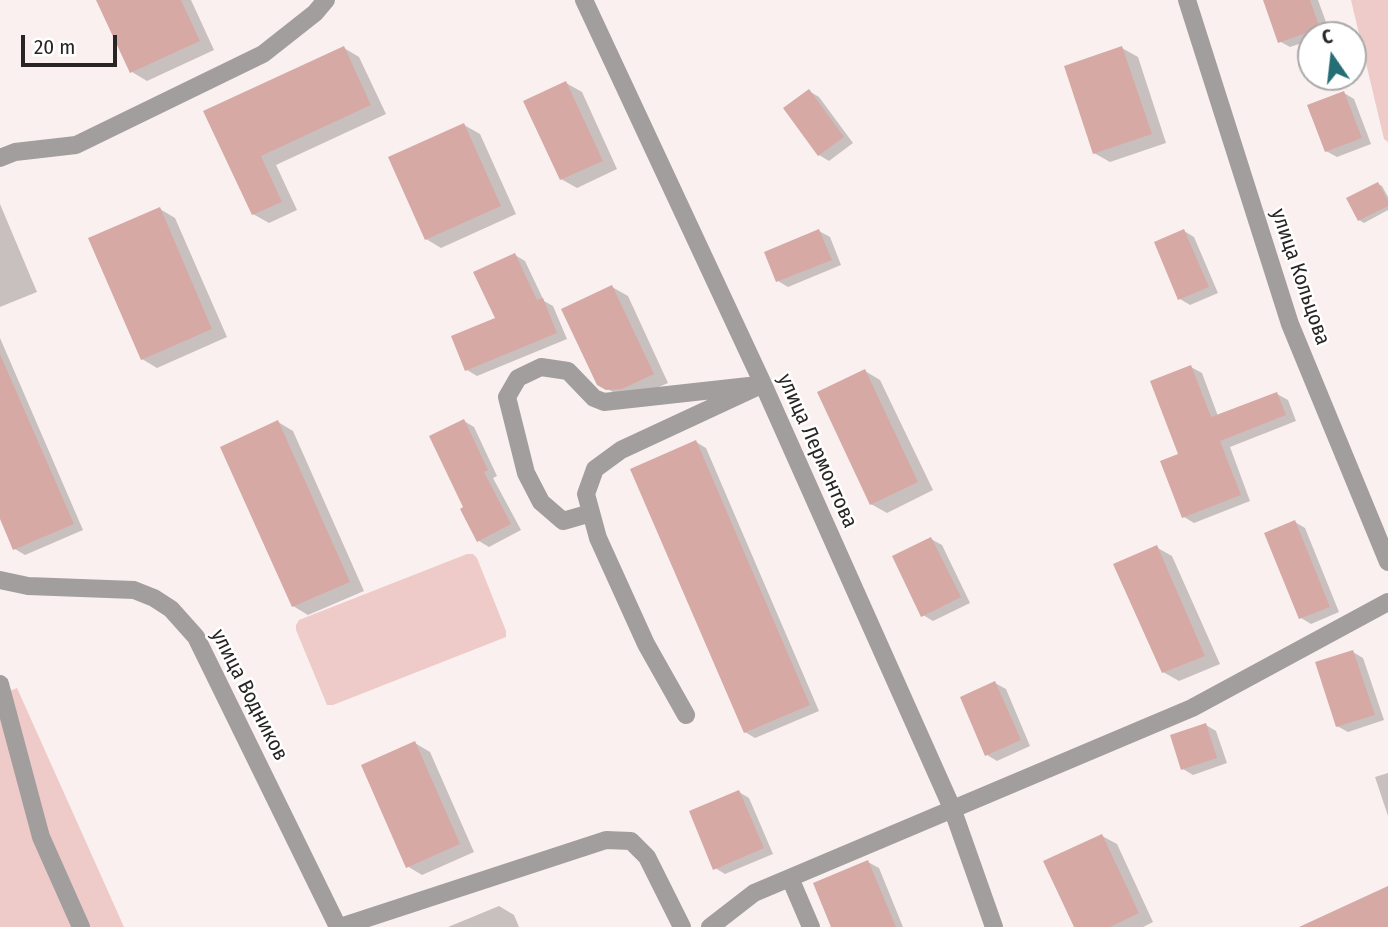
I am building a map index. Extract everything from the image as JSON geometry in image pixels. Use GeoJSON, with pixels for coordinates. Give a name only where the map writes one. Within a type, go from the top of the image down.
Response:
{"type":"FeatureCollection","features":[{"type":"Feature","properties":{"kind":"street"},"geometry":{"type":"LineString","coordinates":[[0,158],[15,152],[76,145],[101,133],[263,54],[315,13],[326,0]]}},
{"type":"Feature","properties":{"kind":"street","name":"улица Лермонтова"},"geometry":{"type":"LineString","coordinates":[[584,0],[763,384],[952,808],[993,927]]}},
{"type":"Feature","properties":{"kind":"street","name":"улица Кольцова"},"geometry":{"type":"LineString","coordinates":[[1187,0],[1290,324],[1388,562]]}},
{"type":"Feature","properties":{"kind":"street"},"geometry":{"type":"LineString","coordinates":[[591,513],[563,521],[541,502],[526,473],[508,397],[518,378],[541,367],[568,371],[594,398],[604,402],[763,384]]}},
{"type":"Feature","properties":{"kind":"street"},"geometry":{"type":"LineString","coordinates":[[686,715],[646,644],[598,538],[586,494],[595,469],[621,450],[763,384]]}},
{"type":"Feature","properties":{"kind":"street","name":"улица Водников"},"geometry":{"type":"LineString","coordinates":[[0,580],[28,586],[134,590],[171,609],[196,637],[339,927]]}},
{"type":"Feature","properties":{"kind":"street"},"geometry":{"type":"LineString","coordinates":[[710,927],[754,893],[1192,708],[1388,602]]}},
{"type":"Feature","properties":{"kind":"street"},"geometry":{"type":"LineString","coordinates":[[0,684],[41,837],[80,927]]}},
{"type":"Feature","properties":{"kind":"street"},"geometry":{"type":"LineString","coordinates":[[339,927],[606,840],[631,841],[648,857],[682,927]]}},
{"type":"Feature","properties":{"kind":"street"},"geometry":{"type":"LineString","coordinates":[[790,878],[811,927]]}},
{"type":"Feature","properties":{"kind":"shaded area"},"geometry":{"type":"Polygon","coordinates":[[[1351,0],[1388,0],[1388,142],[1384,139],[1367,67],[1367,21],[1356,21],[1351,0]]]}},
{"type":"Feature","properties":{"kind":"shaded area"},"geometry":{"type":"Polygon","coordinates":[[[467,554],[473,554],[477,558],[506,637],[333,705],[327,705],[296,630],[299,620],[467,554]]]}},
{"type":"Feature","properties":{"kind":"shaded area"},"geometry":{"type":"Polygon","coordinates":[[[17,688],[124,927],[0,927],[0,695],[17,688]]]}},
{"type":"Feature","properties":{"kind":"building"},"geometry":{"type":"Polygon","coordinates":[[[96,0],[181,0],[200,41],[130,73],[96,0]]]}},
{"type":"Feature","properties":{"kind":"building"},"geometry":{"type":"Polygon","coordinates":[[[1263,0],[1310,0],[1318,21],[1297,21],[1297,36],[1278,43],[1263,0]]]}},
{"type":"Feature","properties":{"kind":"building"},"geometry":{"type":"Polygon","coordinates":[[[344,46],[371,105],[261,156],[282,202],[252,215],[203,111],[344,46]]]}},
{"type":"Feature","properties":{"kind":"building"},"geometry":{"type":"Polygon","coordinates":[[[1122,46],[1152,134],[1093,154],[1064,66],[1122,46]]]}},
{"type":"Feature","properties":{"kind":"building"},"geometry":{"type":"Polygon","coordinates":[[[566,81],[603,161],[560,180],[523,101],[566,81]]]}},
{"type":"Feature","properties":{"kind":"building"},"geometry":{"type":"Polygon","coordinates":[[[809,89],[844,137],[818,156],[783,108],[809,89]]]}},
{"type":"Feature","properties":{"kind":"building"},"geometry":{"type":"Polygon","coordinates":[[[1344,91],[1362,138],[1325,152],[1307,105],[1344,91]]]}},
{"type":"Feature","properties":{"kind":"building"},"geometry":{"type":"Polygon","coordinates":[[[464,123],[501,206],[425,240],[388,157],[464,123]]]}},
{"type":"Feature","properties":{"kind":"building"},"geometry":{"type":"Polygon","coordinates":[[[1378,182],[1388,206],[1358,221],[1346,198],[1378,182]]]}},
{"type":"Feature","properties":{"kind":"building"},"geometry":{"type":"Polygon","coordinates":[[[160,207],[212,329],[141,360],[88,238],[160,207]]]}},
{"type":"Feature","properties":{"kind":"building"},"geometry":{"type":"Polygon","coordinates":[[[819,229],[832,260],[776,282],[764,252],[819,229]]]}},
{"type":"Feature","properties":{"kind":"building"},"geometry":{"type":"Polygon","coordinates":[[[1184,229],[1209,287],[1178,300],[1154,242],[1184,229]]]}},
{"type":"Feature","properties":{"kind":"building"},"geometry":{"type":"Polygon","coordinates":[[[515,253],[537,300],[543,298],[557,333],[465,371],[451,336],[495,318],[473,272],[515,253]]]}},
{"type":"Feature","properties":{"kind":"building"},"geometry":{"type":"Polygon","coordinates":[[[612,285],[654,374],[622,389],[606,390],[597,385],[561,309],[612,285]]]}},
{"type":"Feature","properties":{"kind":"building"},"geometry":{"type":"Polygon","coordinates":[[[0,354],[74,524],[13,550],[0,519],[0,354]]]}},
{"type":"Feature","properties":{"kind":"building"},"geometry":{"type":"Polygon","coordinates":[[[1191,365],[1211,417],[1277,392],[1286,415],[1220,441],[1241,495],[1182,518],[1160,461],[1178,454],[1150,381],[1191,365]]]}},
{"type":"Feature","properties":{"kind":"building"},"geometry":{"type":"Polygon","coordinates":[[[865,369],[918,482],[870,505],[817,392],[865,369]]]}},
{"type":"Feature","properties":{"kind":"building"},"geometry":{"type":"Polygon","coordinates":[[[464,419],[488,470],[484,472],[511,524],[477,542],[429,436],[464,419]]]}},
{"type":"Feature","properties":{"kind":"building"},"geometry":{"type":"Polygon","coordinates":[[[278,420],[350,582],[292,607],[220,447],[278,420]]]}},
{"type":"Feature","properties":{"kind":"building"},"geometry":{"type":"Polygon","coordinates":[[[696,440],[810,705],[744,733],[630,469],[696,440]]]}},
{"type":"Feature","properties":{"kind":"building"},"geometry":{"type":"Polygon","coordinates":[[[1295,520],[1330,607],[1299,619],[1264,533],[1295,520]]]}},
{"type":"Feature","properties":{"kind":"building"},"geometry":{"type":"Polygon","coordinates":[[[931,537],[961,597],[921,617],[892,556],[931,537]]]}},
{"type":"Feature","properties":{"kind":"building"},"geometry":{"type":"Polygon","coordinates":[[[1157,545],[1205,656],[1162,673],[1113,564],[1157,545]]]}},
{"type":"Feature","properties":{"kind":"building"},"geometry":{"type":"Polygon","coordinates":[[[1353,650],[1375,715],[1336,727],[1315,662],[1353,650]]]}},
{"type":"Feature","properties":{"kind":"building"},"geometry":{"type":"Polygon","coordinates":[[[995,681],[1021,740],[985,756],[960,697],[995,681]]]}},
{"type":"Feature","properties":{"kind":"building"},"geometry":{"type":"Polygon","coordinates":[[[1206,723],[1217,758],[1181,770],[1170,735],[1206,723]]]}},
{"type":"Feature","properties":{"kind":"building"},"geometry":{"type":"Polygon","coordinates":[[[415,741],[460,844],[406,868],[361,765],[415,741]]]}},
{"type":"Feature","properties":{"kind":"building"},"geometry":{"type":"Polygon","coordinates":[[[739,790],[764,848],[713,870],[689,811],[739,790]]]}},
{"type":"Feature","properties":{"kind":"building"},"geometry":{"type":"Polygon","coordinates":[[[1102,834],[1139,913],[1110,927],[1074,927],[1043,861],[1102,834]]]}},
{"type":"Feature","properties":{"kind":"building"},"geometry":{"type":"Polygon","coordinates":[[[868,860],[896,927],[831,927],[813,883],[868,860]]]}},
{"type":"Feature","properties":{"kind":"building"},"geometry":{"type":"Polygon","coordinates":[[[1388,886],[1388,927],[1299,927],[1388,886]]]}}]}
